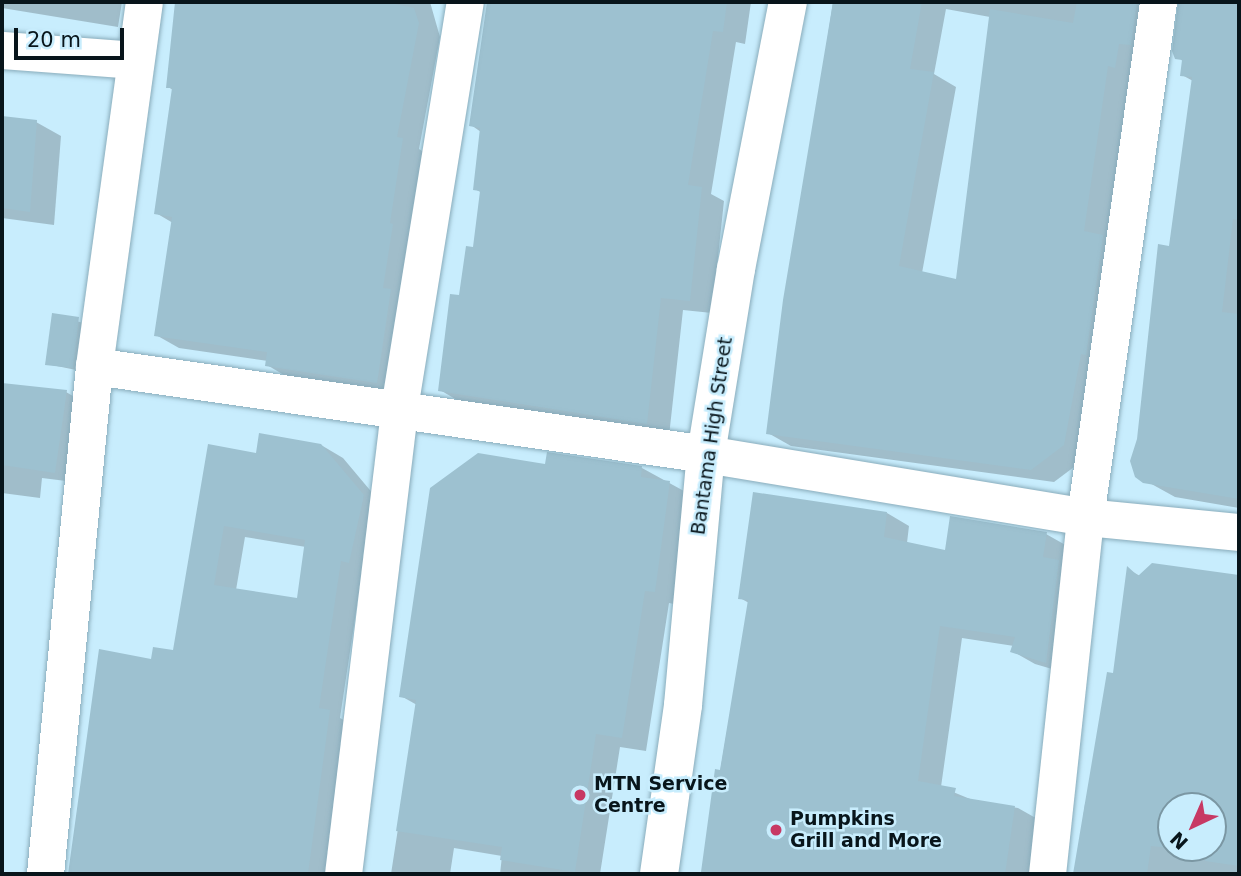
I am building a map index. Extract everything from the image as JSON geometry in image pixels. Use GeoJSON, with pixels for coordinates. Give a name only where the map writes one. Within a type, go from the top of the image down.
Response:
{"type":"FeatureCollection","features":[{"type":"Feature","properties":{"kind":"main road","name":"Bantama High Street"},"geometry":{"type":"LineString","coordinates":[[659,874],[683,705],[706,454],[736,269],[789,2]]}},
{"type":"Feature","properties":{"kind":"street"},"geometry":{"type":"LineString","coordinates":[[46,874],[94,366],[144,2]]}},
{"type":"Feature","properties":{"kind":"street"},"geometry":{"type":"LineString","coordinates":[[343,874],[399,408],[465,2]]}},
{"type":"Feature","properties":{"kind":"street"},"geometry":{"type":"LineString","coordinates":[[1047,874],[1085,517],[1158,2]]}},
{"type":"Feature","properties":{"kind":"street"},"geometry":{"type":"LineString","coordinates":[[2,50],[134,60]]}},
{"type":"Feature","properties":{"kind":"street"},"geometry":{"type":"LineString","coordinates":[[94,366],[706,454],[1085,517],[1239,532]]}},
{"type":"Feature","properties":{"kind":"building"},"geometry":{"type":"Polygon","coordinates":[[[175,2],[385,2],[414,8],[419,23],[397,137],[403,138],[383,288],[391,289],[377,383],[265,366],[267,352],[154,336],[172,217],[154,214],[172,88],[166,88],[175,2]]]}},
{"type":"Feature","properties":{"kind":"building"},"geometry":{"type":"Polygon","coordinates":[[[487,2],[727,2],[723,32],[713,31],[688,185],[702,187],[690,301],[661,298],[647,424],[438,391],[450,294],[459,295],[466,246],[473,247],[480,191],[473,190],[480,128],[469,126],[487,2]]]}},
{"type":"Feature","properties":{"kind":"building"},"geometry":{"type":"Polygon","coordinates":[[[833,2],[922,2],[910,69],[934,72],[899,266],[956,279],[990,9],[1073,23],[1077,2],[1137,2],[1131,45],[1119,44],[1115,68],[1108,66],[1084,231],[1103,235],[1086,355],[1081,354],[1064,445],[1031,470],[766,434],[783,300],[833,2]]]}},
{"type":"Feature","properties":{"kind":"building"},"geometry":{"type":"Polygon","coordinates":[[[1178,2],[1239,2],[1239,220],[1233,219],[1222,312],[1239,314],[1239,499],[1143,483],[1135,477],[1130,461],[1137,439],[1158,244],[1169,246],[1192,77],[1180,76],[1182,60],[1175,59],[1172,51],[1178,2]]]}},
{"type":"Feature","properties":{"kind":"building"},"geometry":{"type":"Polygon","coordinates":[[[2,116],[37,120],[30,212],[2,208],[2,116]]]}},
{"type":"Feature","properties":{"kind":"building"},"geometry":{"type":"Polygon","coordinates":[[[52,313],[79,317],[73,368],[45,365],[52,313]]]}},
{"type":"Feature","properties":{"kind":"building"},"geometry":{"type":"Polygon","coordinates":[[[2,383],[67,390],[55,473],[2,465],[2,383]]]}},
{"type":"Feature","properties":{"kind":"building"},"geometry":{"type":"Polygon","coordinates":[[[259,433],[321,444],[364,495],[349,563],[341,561],[319,708],[330,710],[308,874],[68,874],[99,649],[151,659],[153,647],[173,650],[208,444],[256,453],[259,433]],[[224,526],[214,585],[297,598],[305,540],[224,526]]]}},
{"type":"Feature","properties":{"kind":"building"},"geometry":{"type":"Polygon","coordinates":[[[547,452],[642,466],[641,477],[670,481],[655,592],[645,591],[622,738],[596,734],[575,872],[500,860],[502,847],[396,831],[416,700],[399,697],[430,488],[478,453],[545,464],[547,452]]]}},
{"type":"Feature","properties":{"kind":"building"},"geometry":{"type":"Polygon","coordinates":[[[753,492],[887,512],[884,537],[945,550],[950,516],[1047,532],[1043,557],[1059,560],[1046,663],[1010,652],[1015,637],[940,626],[918,781],[956,788],[954,796],[1015,806],[1005,874],[701,872],[715,769],[720,770],[748,600],[738,599],[753,492]]]}},
{"type":"Feature","properties":{"kind":"building"},"geometry":{"type":"Polygon","coordinates":[[[1152,563],[1239,575],[1239,866],[1212,862],[1227,862],[1227,792],[1157,792],[1157,847],[1151,846],[1147,874],[1073,874],[1107,672],[1113,673],[1127,566],[1138,576],[1152,563]]]}},
{"type":"Feature","properties":{"kind":"place","name":"MTN Service Centre"},"geometry":{"type":"Point","coordinates":[580,795]}},
{"type":"Feature","properties":{"kind":"place","name":"Pumpkins Grill and More"},"geometry":{"type":"Point","coordinates":[776,830]}}]}
